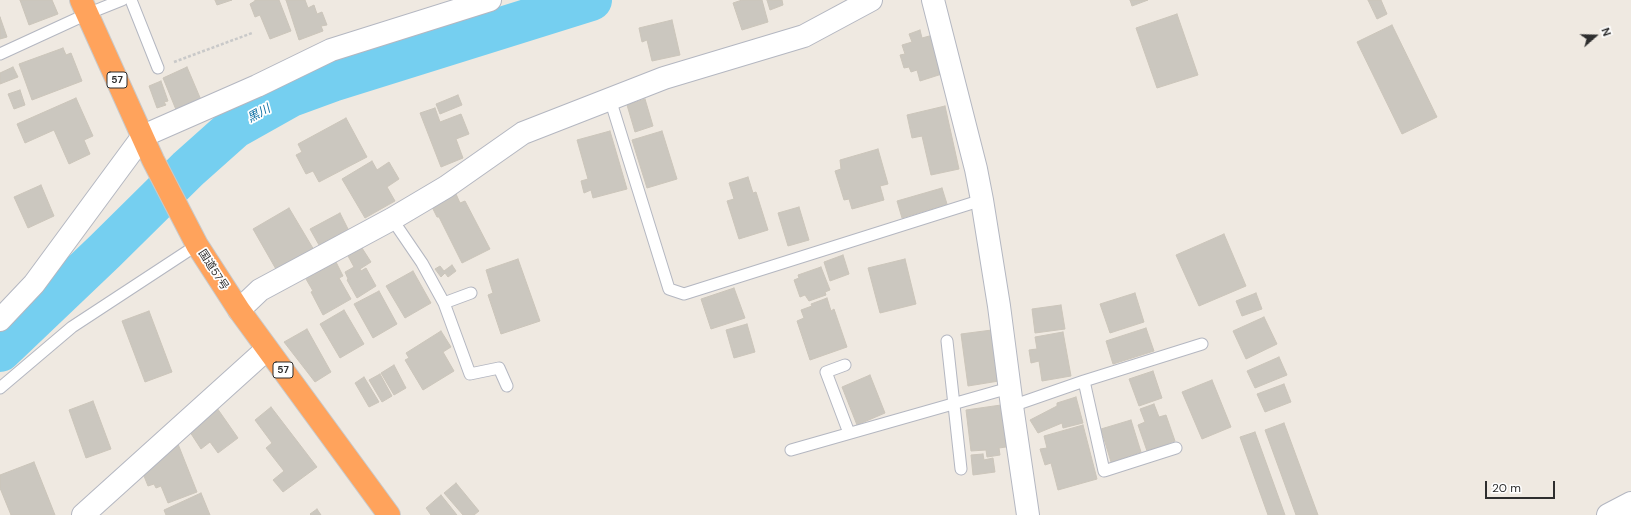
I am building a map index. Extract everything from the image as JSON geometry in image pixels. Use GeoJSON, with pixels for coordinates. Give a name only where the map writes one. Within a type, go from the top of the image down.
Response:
{"type":"FeatureCollection","features":[{"type":"Feature","properties":{"kind":"highway","name":"国道57号"},"geometry":{"type":"LineString","coordinates":[[84,7],[153,160],[197,245],[239,310],[389,515]]}},
{"type":"Feature","properties":{"kind":"street"},"geometry":{"type":"LineString","coordinates":[[0,320],[34,284],[143,136],[257,86],[331,50],[490,0]]}},
{"type":"Feature","properties":{"kind":"street"},"geometry":{"type":"LineString","coordinates":[[239,310],[260,290],[392,219],[446,187],[523,133],[664,78],[804,36],[871,0]]}},
{"type":"Feature","properties":{"kind":"street"},"geometry":{"type":"LineString","coordinates":[[933,0],[974,162],[982,200],[999,306],[1028,515]]}},
{"type":"Feature","properties":{"kind":"street"},"geometry":{"type":"LineString","coordinates":[[83,515],[267,349]]}},
{"type":"Feature","properties":{"kind":"street"},"geometry":{"type":"LineString","coordinates":[[1608,515],[1631,503]]}},
{"type":"Feature","properties":{"kind":"lane"},"geometry":{"type":"LineString","coordinates":[[0,54],[84,7],[122,0]]}},
{"type":"Feature","properties":{"kind":"lane"},"geometry":{"type":"LineString","coordinates":[[131,0],[158,68]]}},
{"type":"Feature","properties":{"kind":"lane"},"geometry":{"type":"LineString","coordinates":[[610,99],[670,289],[684,294],[982,200]]}},
{"type":"Feature","properties":{"kind":"lane"},"geometry":{"type":"LineString","coordinates":[[392,219],[422,263],[444,303],[470,374],[499,368],[507,386]]}},
{"type":"Feature","properties":{"kind":"lane"},"geometry":{"type":"LineString","coordinates":[[0,388],[72,326],[197,245]]}},
{"type":"Feature","properties":{"kind":"lane"},"geometry":{"type":"LineString","coordinates":[[444,303],[471,294]]}},
{"type":"Feature","properties":{"kind":"lane"},"geometry":{"type":"LineString","coordinates":[[947,341],[955,403],[961,469]]}},
{"type":"Feature","properties":{"kind":"lane"},"geometry":{"type":"LineString","coordinates":[[791,450],[955,403],[1011,397],[1084,381],[1202,344]]}},
{"type":"Feature","properties":{"kind":"lane"},"geometry":{"type":"LineString","coordinates":[[845,365],[826,372],[849,433]]}},
{"type":"Feature","properties":{"kind":"lane"},"geometry":{"type":"LineString","coordinates":[[1084,381],[1104,471],[1176,448]]}},
{"type":"Feature","properties":{"kind":"path"},"geometry":{"type":"LineString","coordinates":[[158,68],[252,32]]}},
{"type":"Feature","properties":{"kind":"building"},"geometry":{"type":"Polygon","coordinates":[[[20,0],[52,0],[58,14],[29,25],[20,0]]]}},
{"type":"Feature","properties":{"kind":"building"},"geometry":{"type":"Polygon","coordinates":[[[215,0],[232,0],[217,5],[215,0]]]}},
{"type":"Feature","properties":{"kind":"building"},"geometry":{"type":"Polygon","coordinates":[[[255,0],[279,0],[291,31],[270,39],[260,15],[255,17],[250,4],[255,0]]]}},
{"type":"Feature","properties":{"kind":"building"},"geometry":{"type":"Polygon","coordinates":[[[286,0],[305,0],[308,8],[314,5],[317,14],[322,12],[327,25],[321,26],[323,31],[299,40],[286,0]]]}},
{"type":"Feature","properties":{"kind":"building"},"geometry":{"type":"Polygon","coordinates":[[[742,0],[762,0],[768,22],[742,30],[733,3],[742,0]]]}},
{"type":"Feature","properties":{"kind":"building"},"geometry":{"type":"Polygon","coordinates":[[[767,0],[782,0],[783,5],[770,10],[767,0]]]}},
{"type":"Feature","properties":{"kind":"building"},"geometry":{"type":"Polygon","coordinates":[[[1130,0],[1148,0],[1132,6],[1130,0]]]}},
{"type":"Feature","properties":{"kind":"building"},"geometry":{"type":"Polygon","coordinates":[[[1368,0],[1381,0],[1387,14],[1377,19],[1368,0]]]}},
{"type":"Feature","properties":{"kind":"building"},"geometry":{"type":"Polygon","coordinates":[[[1177,14],[1198,75],[1157,88],[1136,28],[1177,14]]]}},
{"type":"Feature","properties":{"kind":"building"},"geometry":{"type":"Polygon","coordinates":[[[0,17],[7,37],[0,39],[0,17]]]}},
{"type":"Feature","properties":{"kind":"building"},"geometry":{"type":"Polygon","coordinates":[[[672,20],[680,55],[652,61],[647,40],[642,42],[639,28],[672,20]]]}},
{"type":"Feature","properties":{"kind":"building"},"geometry":{"type":"Polygon","coordinates":[[[1392,25],[1437,117],[1402,134],[1357,42],[1392,25]]]}},
{"type":"Feature","properties":{"kind":"building"},"geometry":{"type":"Polygon","coordinates":[[[920,30],[922,38],[933,35],[945,73],[920,81],[917,70],[911,72],[909,67],[904,68],[900,55],[905,54],[902,45],[912,42],[909,34],[920,30]]]}},
{"type":"Feature","properties":{"kind":"building"},"geometry":{"type":"Polygon","coordinates":[[[63,48],[66,55],[71,53],[82,81],[32,100],[19,64],[63,48]]]}},
{"type":"Feature","properties":{"kind":"building"},"geometry":{"type":"Polygon","coordinates":[[[13,67],[18,77],[0,84],[0,73],[13,67]]]}},
{"type":"Feature","properties":{"kind":"building"},"geometry":{"type":"Polygon","coordinates":[[[187,67],[204,107],[179,117],[163,78],[187,67]]]}},
{"type":"Feature","properties":{"kind":"building"},"geometry":{"type":"Polygon","coordinates":[[[161,81],[168,101],[164,102],[166,105],[157,108],[149,86],[161,81]]]}},
{"type":"Feature","properties":{"kind":"building"},"geometry":{"type":"Polygon","coordinates":[[[20,90],[25,105],[14,109],[8,94],[20,90]]]}},
{"type":"Feature","properties":{"kind":"building"},"geometry":{"type":"Polygon","coordinates":[[[458,95],[462,105],[440,114],[436,104],[458,95]]]}},
{"type":"Feature","properties":{"kind":"building"},"geometry":{"type":"Polygon","coordinates":[[[76,98],[93,136],[84,140],[90,154],[69,164],[54,130],[25,143],[17,124],[76,98]]]}},
{"type":"Feature","properties":{"kind":"building"},"geometry":{"type":"Polygon","coordinates":[[[645,99],[653,126],[635,132],[627,105],[645,99]]]}},
{"type":"Feature","properties":{"kind":"building"},"geometry":{"type":"Polygon","coordinates":[[[945,106],[959,169],[931,175],[922,136],[912,138],[907,115],[945,106]]]}},
{"type":"Feature","properties":{"kind":"building"},"geometry":{"type":"Polygon","coordinates":[[[435,108],[440,122],[461,114],[469,134],[456,139],[463,158],[441,167],[420,113],[435,108]]]}},
{"type":"Feature","properties":{"kind":"building"},"geometry":{"type":"Polygon","coordinates":[[[346,118],[367,157],[319,182],[313,171],[306,174],[296,155],[302,152],[298,144],[346,118]]]}},
{"type":"Feature","properties":{"kind":"building"},"geometry":{"type":"Polygon","coordinates":[[[610,131],[627,189],[593,198],[591,190],[584,193],[581,181],[588,179],[577,140],[610,131]]]}},
{"type":"Feature","properties":{"kind":"building"},"geometry":{"type":"Polygon","coordinates":[[[662,131],[677,179],[647,188],[632,140],[662,131]]]}},
{"type":"Feature","properties":{"kind":"building"},"geometry":{"type":"Polygon","coordinates":[[[878,149],[888,184],[880,186],[884,200],[852,209],[849,199],[844,200],[835,171],[841,169],[840,160],[878,149]]]}},
{"type":"Feature","properties":{"kind":"building"},"geometry":{"type":"Polygon","coordinates":[[[372,161],[377,170],[389,162],[399,179],[387,187],[395,201],[365,218],[342,179],[372,161]]]}},
{"type":"Feature","properties":{"kind":"building"},"geometry":{"type":"Polygon","coordinates":[[[748,177],[753,193],[756,192],[768,230],[739,239],[727,201],[734,199],[729,183],[748,177]]]}},
{"type":"Feature","properties":{"kind":"building"},"geometry":{"type":"Polygon","coordinates":[[[41,185],[54,216],[28,228],[14,197],[41,185]]]}},
{"type":"Feature","properties":{"kind":"building"},"geometry":{"type":"Polygon","coordinates":[[[942,188],[947,204],[902,218],[897,201],[942,188]]]}},
{"type":"Feature","properties":{"kind":"building"},"geometry":{"type":"Polygon","coordinates":[[[456,194],[460,203],[465,201],[490,249],[462,263],[439,217],[437,217],[432,207],[456,194]]]}},
{"type":"Feature","properties":{"kind":"building"},"geometry":{"type":"Polygon","coordinates":[[[799,207],[809,240],[788,246],[778,213],[799,207]]]}},
{"type":"Feature","properties":{"kind":"building"},"geometry":{"type":"Polygon","coordinates":[[[289,208],[314,250],[277,271],[253,229],[289,208]]]}},
{"type":"Feature","properties":{"kind":"building"},"geometry":{"type":"Polygon","coordinates":[[[340,213],[348,229],[319,245],[310,229],[340,213]]]}},
{"type":"Feature","properties":{"kind":"building"},"geometry":{"type":"Polygon","coordinates":[[[1224,234],[1246,286],[1199,306],[1176,255],[1224,234]]]}},
{"type":"Feature","properties":{"kind":"building"},"geometry":{"type":"Polygon","coordinates":[[[362,248],[371,262],[360,269],[361,271],[366,268],[376,286],[357,298],[347,280],[348,279],[345,272],[354,267],[348,256],[362,248]]]}},
{"type":"Feature","properties":{"kind":"building"},"geometry":{"type":"Polygon","coordinates":[[[843,255],[849,274],[830,281],[824,262],[843,255]]]}},
{"type":"Feature","properties":{"kind":"building"},"geometry":{"type":"Polygon","coordinates":[[[518,259],[540,321],[501,334],[488,295],[493,293],[486,270],[518,259]]]}},
{"type":"Feature","properties":{"kind":"building"},"geometry":{"type":"Polygon","coordinates":[[[905,259],[916,304],[880,313],[868,268],[905,259]]]}},
{"type":"Feature","properties":{"kind":"building"},"geometry":{"type":"Polygon","coordinates":[[[336,262],[343,276],[339,278],[351,299],[323,315],[311,292],[313,291],[306,279],[336,262]]]}},
{"type":"Feature","properties":{"kind":"building"},"geometry":{"type":"Polygon","coordinates":[[[452,265],[456,271],[448,277],[445,273],[441,277],[435,269],[440,266],[444,271],[452,265]]]}},
{"type":"Feature","properties":{"kind":"building"},"geometry":{"type":"Polygon","coordinates":[[[821,267],[830,290],[825,292],[826,295],[809,301],[805,295],[800,297],[794,280],[799,278],[798,275],[821,267]]]}},
{"type":"Feature","properties":{"kind":"building"},"geometry":{"type":"Polygon","coordinates":[[[413,271],[431,303],[405,318],[386,286],[413,271]]]}},
{"type":"Feature","properties":{"kind":"building"},"geometry":{"type":"Polygon","coordinates":[[[734,288],[745,318],[711,329],[701,299],[734,288]]]}},
{"type":"Feature","properties":{"kind":"building"},"geometry":{"type":"Polygon","coordinates":[[[379,291],[397,324],[373,338],[354,304],[379,291]]]}},
{"type":"Feature","properties":{"kind":"building"},"geometry":{"type":"Polygon","coordinates":[[[1135,293],[1144,322],[1110,333],[1100,304],[1135,293]]]}},
{"type":"Feature","properties":{"kind":"building"},"geometry":{"type":"Polygon","coordinates":[[[1256,293],[1262,309],[1242,316],[1236,301],[1256,293]]]}},
{"type":"Feature","properties":{"kind":"building"},"geometry":{"type":"Polygon","coordinates":[[[827,298],[831,311],[834,309],[847,347],[810,360],[797,321],[804,318],[801,310],[812,306],[811,304],[827,298]]]}},
{"type":"Feature","properties":{"kind":"building"},"geometry":{"type":"Polygon","coordinates":[[[1061,305],[1065,329],[1035,333],[1032,309],[1061,305]]]}},
{"type":"Feature","properties":{"kind":"building"},"geometry":{"type":"Polygon","coordinates":[[[344,310],[364,344],[340,358],[320,324],[344,310]]]}},
{"type":"Feature","properties":{"kind":"building"},"geometry":{"type":"Polygon","coordinates":[[[149,311],[172,372],[145,382],[122,321],[149,311]]]}},
{"type":"Feature","properties":{"kind":"building"},"geometry":{"type":"Polygon","coordinates":[[[1264,317],[1277,344],[1246,359],[1233,331],[1264,317]]]}},
{"type":"Feature","properties":{"kind":"building"},"geometry":{"type":"Polygon","coordinates":[[[747,324],[755,352],[734,358],[726,330],[747,324]]]}},
{"type":"Feature","properties":{"kind":"building"},"geometry":{"type":"Polygon","coordinates":[[[1146,328],[1154,351],[1113,364],[1106,341],[1146,328]]]}},
{"type":"Feature","properties":{"kind":"building"},"geometry":{"type":"Polygon","coordinates":[[[307,329],[331,372],[315,382],[284,342],[307,329]]]}},
{"type":"Feature","properties":{"kind":"building"},"geometry":{"type":"Polygon","coordinates":[[[992,330],[999,381],[968,386],[961,334],[992,330]]]}},
{"type":"Feature","properties":{"kind":"building"},"geometry":{"type":"Polygon","coordinates":[[[441,331],[451,347],[443,352],[454,371],[423,390],[405,360],[409,358],[406,353],[441,331]]]}},
{"type":"Feature","properties":{"kind":"building"},"geometry":{"type":"Polygon","coordinates":[[[1063,332],[1071,376],[1042,381],[1039,361],[1031,363],[1029,350],[1037,349],[1035,337],[1063,332]]]}},
{"type":"Feature","properties":{"kind":"building"},"geometry":{"type":"Polygon","coordinates":[[[1279,357],[1287,375],[1255,388],[1247,371],[1279,357]]]}},
{"type":"Feature","properties":{"kind":"building"},"geometry":{"type":"Polygon","coordinates":[[[394,365],[406,388],[394,395],[381,373],[394,365]]]}},
{"type":"Feature","properties":{"kind":"building"},"geometry":{"type":"Polygon","coordinates":[[[1153,371],[1162,398],[1139,406],[1129,379],[1153,371]]]}},
{"type":"Feature","properties":{"kind":"building"},"geometry":{"type":"Polygon","coordinates":[[[380,374],[392,396],[382,402],[369,380],[380,374]]]}},
{"type":"Feature","properties":{"kind":"building"},"geometry":{"type":"Polygon","coordinates":[[[870,375],[885,413],[857,425],[842,387],[870,375]]]}},
{"type":"Feature","properties":{"kind":"building"},"geometry":{"type":"Polygon","coordinates":[[[364,377],[379,402],[369,407],[355,383],[364,377]]]}},
{"type":"Feature","properties":{"kind":"building"},"geometry":{"type":"Polygon","coordinates":[[[1212,380],[1231,427],[1202,439],[1182,392],[1212,380]]]}},
{"type":"Feature","properties":{"kind":"building"},"geometry":{"type":"Polygon","coordinates":[[[1284,384],[1291,402],[1265,412],[1257,394],[1284,384]]]}},
{"type":"Feature","properties":{"kind":"building"},"geometry":{"type":"Polygon","coordinates":[[[1076,397],[1083,423],[1063,428],[1062,423],[1038,433],[1030,420],[1057,406],[1057,403],[1076,397]]]}},
{"type":"Feature","properties":{"kind":"building"},"geometry":{"type":"Polygon","coordinates":[[[93,401],[111,449],[86,458],[69,410],[93,401]]]}},
{"type":"Feature","properties":{"kind":"building"},"geometry":{"type":"Polygon","coordinates":[[[1154,404],[1159,417],[1166,415],[1175,441],[1147,451],[1138,425],[1145,422],[1140,409],[1154,404]]]}},
{"type":"Feature","properties":{"kind":"building"},"geometry":{"type":"Polygon","coordinates":[[[1001,405],[1006,447],[999,448],[1000,455],[987,457],[986,450],[971,451],[966,410],[1001,405]]]}},
{"type":"Feature","properties":{"kind":"building"},"geometry":{"type":"Polygon","coordinates":[[[271,407],[317,467],[283,492],[273,480],[284,471],[266,448],[272,443],[255,420],[271,407]]]}},
{"type":"Feature","properties":{"kind":"building"},"geometry":{"type":"Polygon","coordinates":[[[217,408],[238,438],[218,453],[210,442],[201,449],[188,429],[217,408]]]}},
{"type":"Feature","properties":{"kind":"building"},"geometry":{"type":"Polygon","coordinates":[[[1131,420],[1141,452],[1111,462],[1101,429],[1131,420]]]}},
{"type":"Feature","properties":{"kind":"building"},"geometry":{"type":"Polygon","coordinates":[[[1284,423],[1318,515],[1296,515],[1265,430],[1284,423]]]}},
{"type":"Feature","properties":{"kind":"building"},"geometry":{"type":"Polygon","coordinates":[[[1083,425],[1097,479],[1058,490],[1051,463],[1045,465],[1040,449],[1047,448],[1044,436],[1083,425]]]}},
{"type":"Feature","properties":{"kind":"building"},"geometry":{"type":"Polygon","coordinates":[[[1255,432],[1285,515],[1268,515],[1240,437],[1255,432]]]}},
{"type":"Feature","properties":{"kind":"building"},"geometry":{"type":"Polygon","coordinates":[[[178,444],[197,492],[168,503],[161,486],[156,488],[154,484],[148,486],[142,471],[154,466],[152,460],[178,444]]]}},
{"type":"Feature","properties":{"kind":"building"},"geometry":{"type":"Polygon","coordinates":[[[983,454],[984,460],[993,458],[995,472],[973,475],[971,455],[983,454]]]}},
{"type":"Feature","properties":{"kind":"building"},"geometry":{"type":"Polygon","coordinates":[[[34,462],[55,515],[11,515],[0,488],[0,475],[34,462]]]}},
{"type":"Feature","properties":{"kind":"building"},"geometry":{"type":"Polygon","coordinates":[[[456,483],[479,511],[474,515],[463,515],[444,493],[456,483]]]}},
{"type":"Feature","properties":{"kind":"building"},"geometry":{"type":"Polygon","coordinates":[[[201,493],[210,515],[166,515],[164,510],[201,493]]]}},
{"type":"Feature","properties":{"kind":"building"},"geometry":{"type":"Polygon","coordinates":[[[441,495],[457,515],[431,515],[426,508],[441,495]]]}},
{"type":"Feature","properties":{"kind":"building"},"geometry":{"type":"Polygon","coordinates":[[[317,509],[321,515],[310,514],[317,509]]]}},
{"type":"Feature","properties":{"kind":"waterway","name":"黒川"},"geometry":{"type":"LineString","coordinates":[[0,351],[188,169],[234,128],[291,96],[332,81],[591,0]]}}]}
